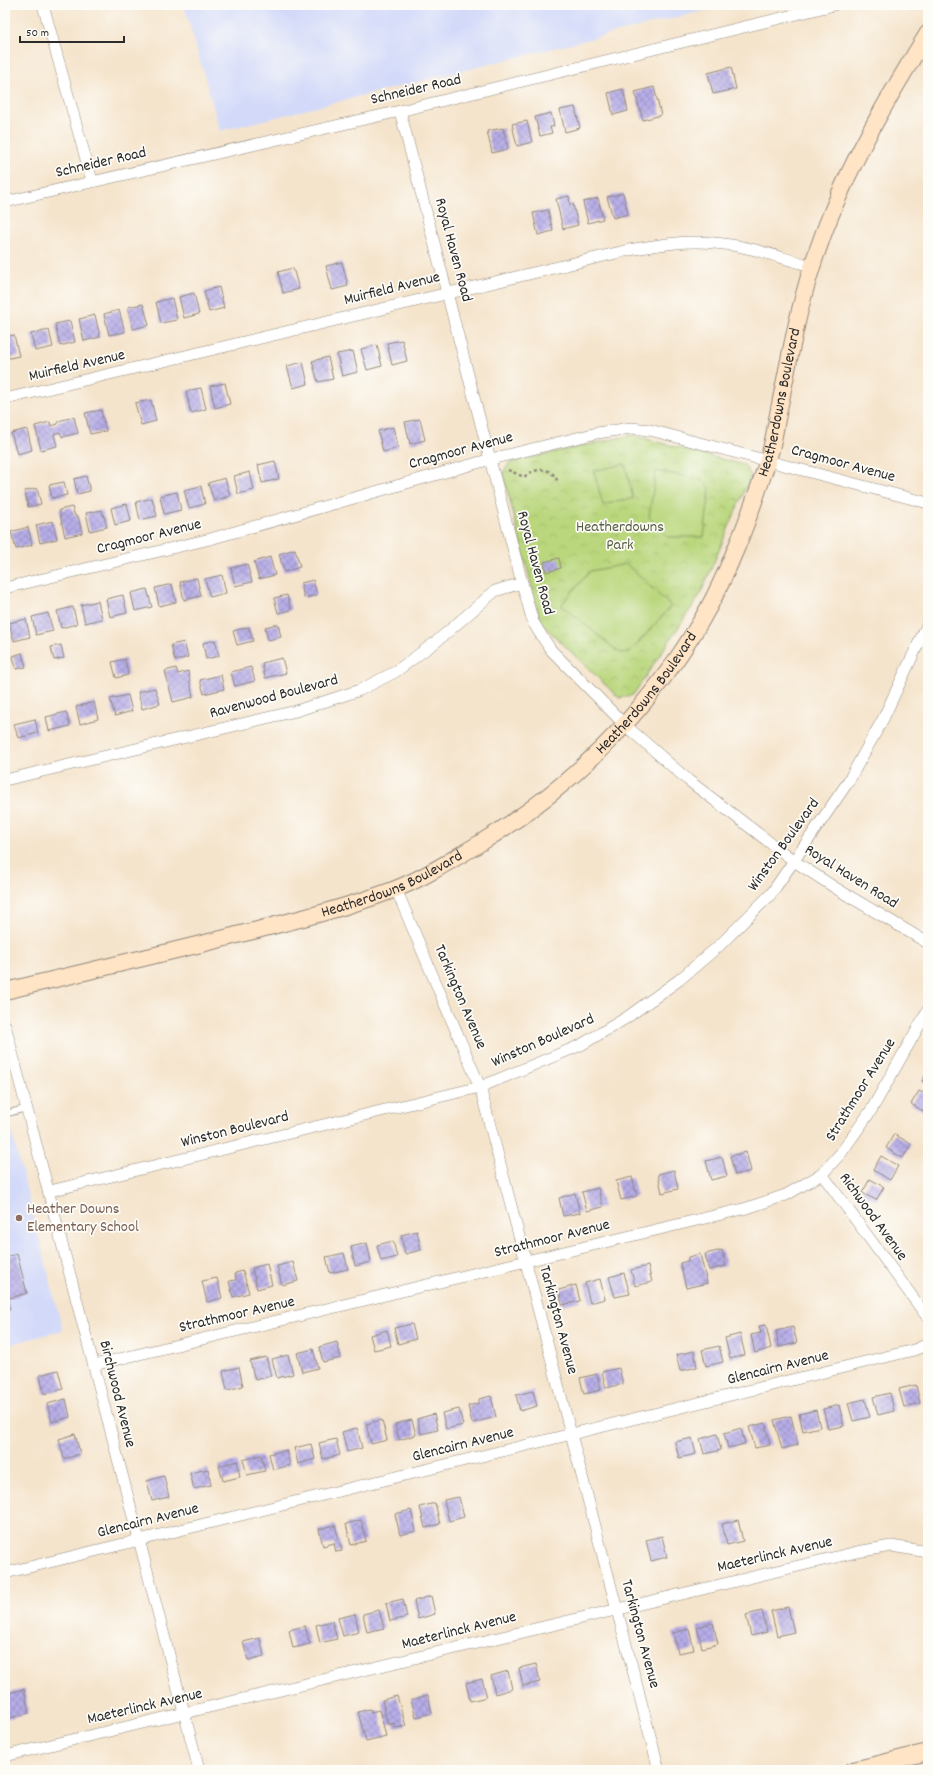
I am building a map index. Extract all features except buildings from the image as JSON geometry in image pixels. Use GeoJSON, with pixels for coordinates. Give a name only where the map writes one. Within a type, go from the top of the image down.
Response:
{"type":"FeatureCollection","features":[{"type":"Feature","properties":{"kind":"street"},"geometry":{"type":"LineString","coordinates":[[43,5],[92,181]]}},
{"type":"Feature","properties":{"kind":"street","name":"Schneider Road"},"geometry":{"type":"LineString","coordinates":[[5,202],[400,111],[834,5]]}},
{"type":"Feature","properties":{"kind":"street","name":"Heatherdowns Boulevard"},"geometry":{"type":"LineString","coordinates":[[5,990],[185,948],[325,912],[396,889],[480,843],[531,809],[557,790],[589,762],[625,725],[676,660],[702,619],[738,542],[768,461],[800,312],[812,266],[841,188],[895,85],[928,32]]}},
{"type":"Feature","properties":{"kind":"street","name":"Royal Haven Road"},"geometry":{"type":"LineString","coordinates":[[400,111],[522,583],[533,622],[541,636],[552,650],[625,725],[688,780],[794,861],[837,889],[928,943]]}},
{"type":"Feature","properties":{"kind":"street","name":"Muirfield Avenue"},"geometry":{"type":"LineString","coordinates":[[5,399],[447,292],[629,250],[688,242],[715,243],[740,247],[812,266]]}},
{"type":"Feature","properties":{"kind":"street","name":"Cragmoor Avenue"},"geometry":{"type":"LineString","coordinates":[[5,588],[210,539],[491,459],[597,433],[631,428],[650,430],[928,503]]}},
{"type":"Feature","properties":{"kind":"street","name":"Ravenwood Boulevard"},"geometry":{"type":"LineString","coordinates":[[5,780],[296,711],[360,690],[395,672],[438,641],[495,591],[522,583]]}},
{"type":"Feature","properties":{"kind":"street","name":"Winston Boulevard"},"geometry":{"type":"LineString","coordinates":[[50,1191],[480,1087],[581,1045],[626,1018],[679,980],[745,921],[771,894],[848,782],[883,719],[928,623]]}},
{"type":"Feature","properties":{"kind":"street","name":"Tarkington Avenue"},"geometry":{"type":"LineString","coordinates":[[396,889],[480,1087],[659,1770]]}},
{"type":"Feature","properties":{"kind":"street","name":"Strathmoor Avenue"},"geometry":{"type":"LineString","coordinates":[[94,1365],[747,1208],[786,1195],[822,1174],[841,1153],[872,1109],[928,1010]]}},
{"type":"Feature","properties":{"kind":"street","name":"Birchwood Avenue"},"geometry":{"type":"LineString","coordinates":[[5,1025],[50,1191],[138,1540],[199,1770]]}},
{"type":"Feature","properties":{"kind":"street","name":"Richwood Avenue"},"geometry":{"type":"LineString","coordinates":[[822,1174],[928,1318]]}},
{"type":"Feature","properties":{"kind":"street","name":"Glencairn Avenue"},"geometry":{"type":"LineString","coordinates":[[5,1573],[572,1435],[897,1354],[928,1344]]}},
{"type":"Feature","properties":{"kind":"street","name":"Maeterlinck Avenue"},"geometry":{"type":"LineString","coordinates":[[5,1756],[184,1715],[616,1609],[876,1548],[891,1546],[922,1551]]}},
{"type":"Feature","properties":{"kind":"street"},"geometry":{"type":"LineString","coordinates":[[853,1770],[928,1752]]}},
{"type":"Feature","properties":{"kind":"lane"},"geometry":{"type":"LineString","coordinates":[[5,1114],[27,1108]]}},
{"type":"Feature","properties":{"kind":"path"},"geometry":{"type":"LineString","coordinates":[[508,470],[524,477],[534,470],[546,470],[552,473],[558,483]]}},
{"type":"Feature","properties":{"kind":"shaded area"},"geometry":{"type":"Polygon","coordinates":[[[184,5],[727,5],[220,131],[184,5]]]}},
{"type":"Feature","properties":{"kind":"shaded area","name":"Heather Downs Elementary School"},"geometry":{"type":"Polygon","coordinates":[[[5,1106],[63,1330],[5,1346],[5,1106]]]}},
{"type":"Feature","properties":{"kind":"green space","name":"Heatherdowns Park"},"geometry":{"type":"Polygon","coordinates":[[[632,435],[744,465],[751,475],[700,595],[633,695],[619,698],[541,623],[503,473],[510,462],[632,435]]]}},
{"type":"Feature","properties":{"kind":"green space"},"geometry":{"type":"Polygon","coordinates":[[[625,464],[633,498],[603,505],[594,471],[625,464]]]}},
{"type":"Feature","properties":{"kind":"green space"},"geometry":{"type":"Polygon","coordinates":[[[656,471],[704,480],[710,488],[704,537],[667,537],[649,517],[656,471]]]}},
{"type":"Feature","properties":{"kind":"green space"},"geometry":{"type":"Polygon","coordinates":[[[626,564],[671,606],[630,652],[620,653],[561,605],[590,571],[626,564]]]}},
{"type":"Feature","properties":{"kind":"place","name":"Heather Downs Elementary School"},"geometry":{"type":"Point","coordinates":[19,1218]}}]}
